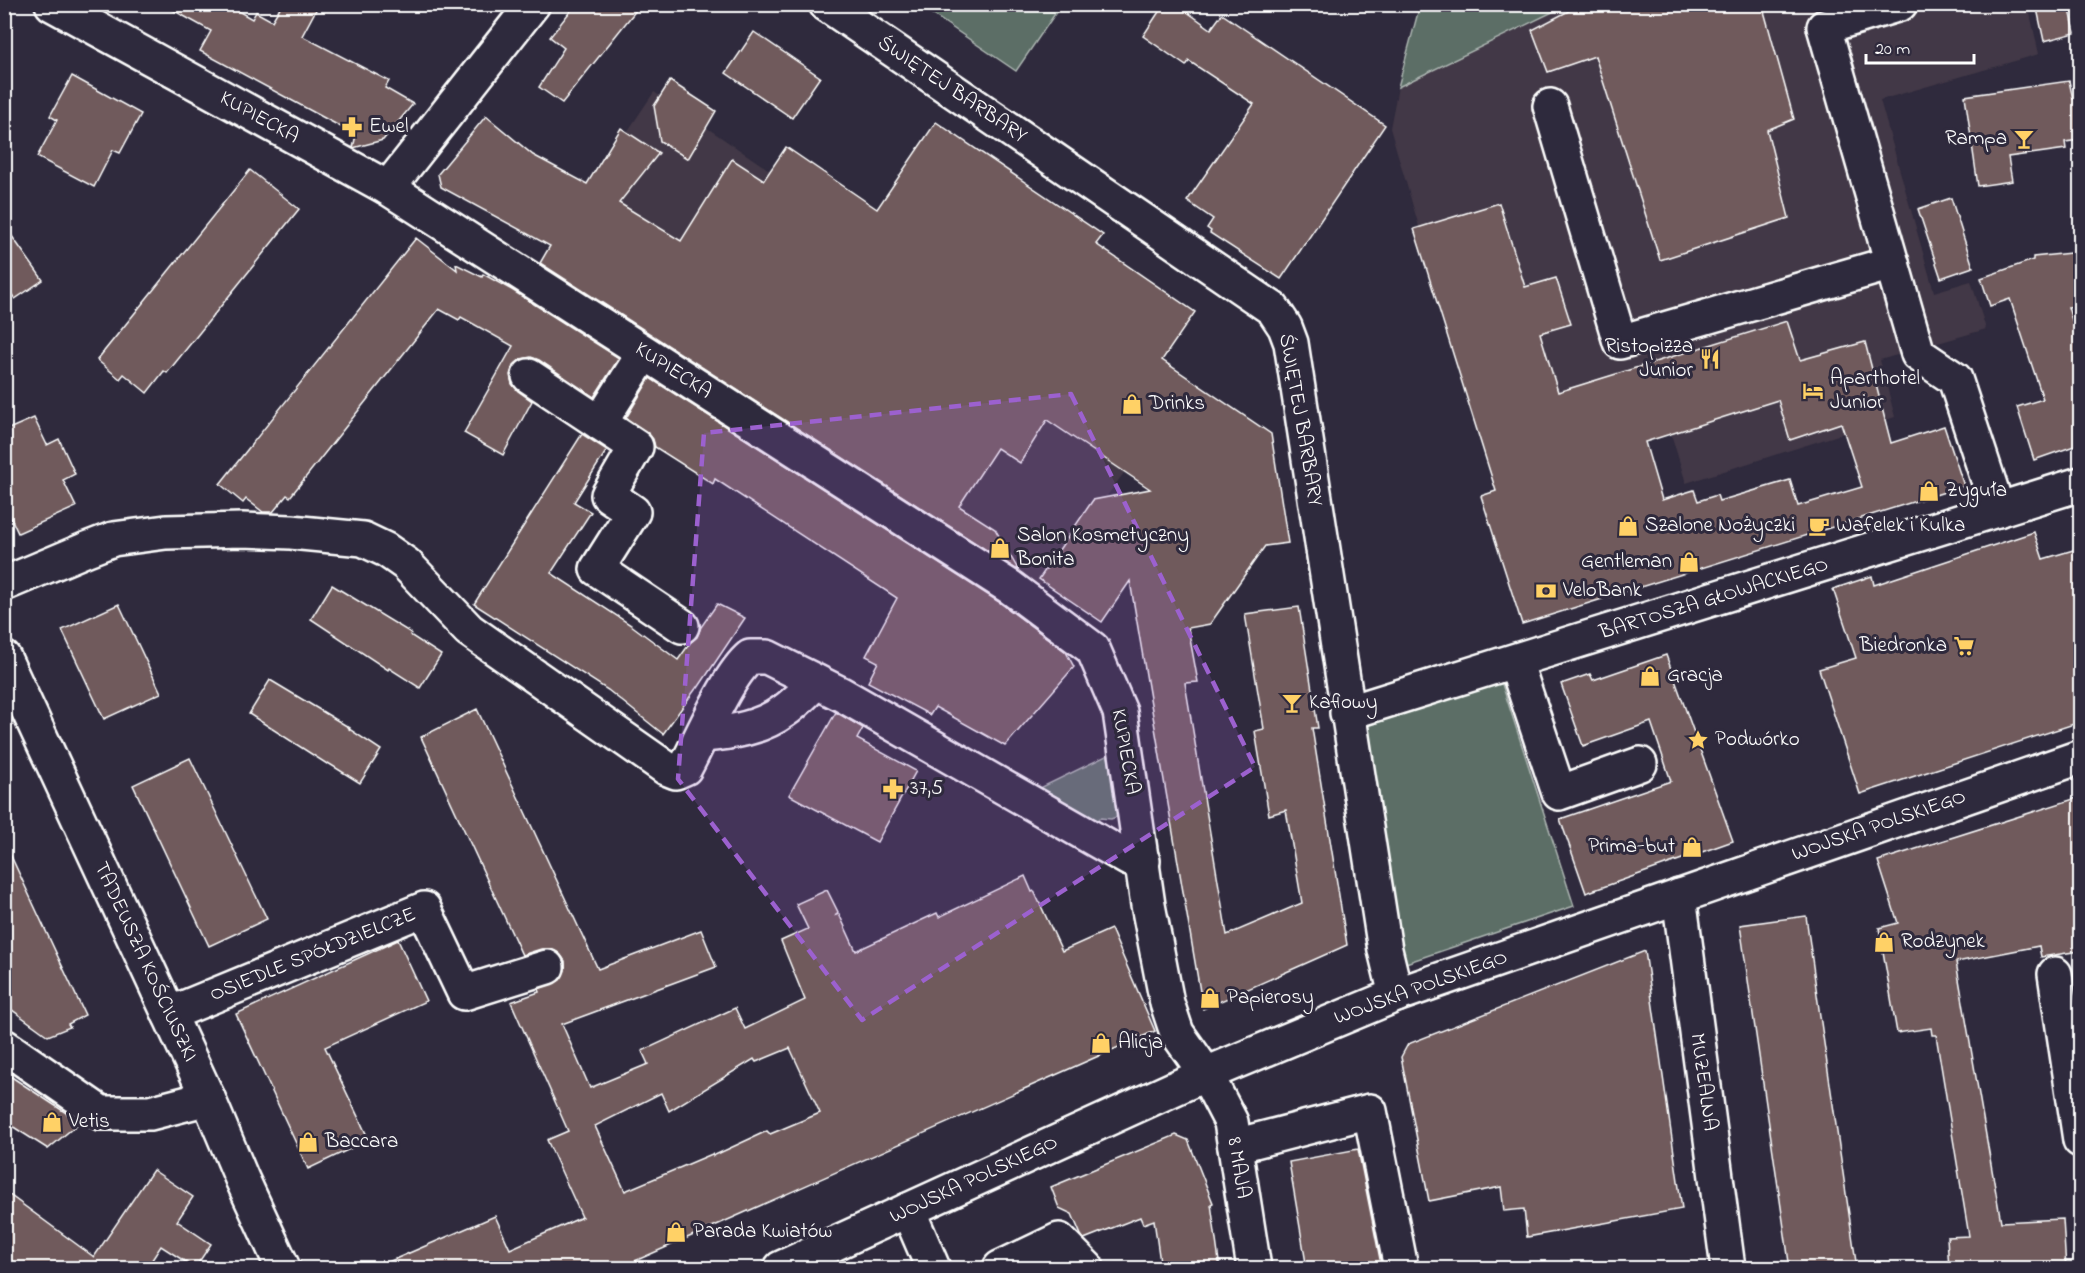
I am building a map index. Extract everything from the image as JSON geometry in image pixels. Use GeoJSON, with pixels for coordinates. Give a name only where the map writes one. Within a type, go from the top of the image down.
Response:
{"type":"FeatureCollection","features":[{"type":"Feature","properties":{"kind":"street","name":"KUPIECKA"},"geometry":{"type":"LineString","coordinates":[[52,4],[388,188],[1010,587],[1093,649],[1120,712],[1148,905],[1167,1003],[1177,1033],[1206,1074]]}},
{"type":"Feature","properties":{"kind":"street"},"geometry":{"type":"LineString","coordinates":[[388,188],[533,4]]}},
{"type":"Feature","properties":{"kind":"street","name":"ŚWIĘTEJ BARBARY"},"geometry":{"type":"LineString","coordinates":[[826,4],[1273,309],[1285,327],[1291,343],[1347,713],[1386,950],[1396,995]]}},
{"type":"Feature","properties":{"kind":"street"},"geometry":{"type":"LineString","coordinates":[[1900,4],[1824,27],[1918,354],[1955,379],[1998,510]]}},
{"type":"Feature","properties":{"kind":"street"},"geometry":{"type":"LineString","coordinates":[[1550,106],[1620,342],[1892,263]]}},
{"type":"Feature","properties":{"kind":"street"},"geometry":{"type":"LineString","coordinates":[[600,423],[644,353]]}},
{"type":"Feature","properties":{"kind":"street"},"geometry":{"type":"LineString","coordinates":[[529,376],[636,447],[608,495],[633,512],[597,568],[682,626]]}},
{"type":"Feature","properties":{"kind":"street","name":"BARTOSZA GŁOWACKIEGO"},"geometry":{"type":"LineString","coordinates":[[1347,713],[2080,484]]}},
{"type":"Feature","properties":{"kind":"street"},"geometry":{"type":"LineString","coordinates":[[4,584],[113,540],[166,532],[242,530],[326,535],[363,540],[386,550],[406,564],[469,630],[666,768],[676,772],[685,768],[725,691],[744,662],[750,657],[767,657],[841,694],[1129,859],[1143,861]]}},
{"type":"Feature","properties":{"kind":"street","name":"TADEUSZA KOŚCIUSZKI"},"geometry":{"type":"LineString","coordinates":[[4,658],[208,1098],[283,1269]]}},
{"type":"Feature","properties":{"kind":"street"},"geometry":{"type":"LineString","coordinates":[[1515,661],[1559,793],[1640,764]]}},
{"type":"Feature","properties":{"kind":"street"},"geometry":{"type":"LineString","coordinates":[[703,735],[742,730],[762,723],[785,711],[816,682]]}},
{"type":"Feature","properties":{"kind":"street","name":"WOJSKA POLSKIEGO"},"geometry":{"type":"LineString","coordinates":[[781,1269],[1206,1074],[1396,995],[2080,757]]}},
{"type":"Feature","properties":{"kind":"street","name":"MUZEALNA"},"geometry":{"type":"LineString","coordinates":[[1679,896],[1728,1269]]}},
{"type":"Feature","properties":{"kind":"street","name":"OSIEDLE SPÓŁDZIELCZE"},"geometry":{"type":"LineString","coordinates":[[169,1014],[424,909],[464,993],[547,967]]}},
{"type":"Feature","properties":{"kind":"street"},"geometry":{"type":"LineString","coordinates":[[2055,974],[2080,1140]]}},
{"type":"Feature","properties":{"kind":"street"},"geometry":{"type":"LineString","coordinates":[[4,1046],[101,1113],[150,1113],[208,1098]]}},
{"type":"Feature","properties":{"kind":"street","name":"8 MAJA"},"geometry":{"type":"LineString","coordinates":[[1206,1074],[1231,1122],[1254,1269]]}},
{"type":"Feature","properties":{"kind":"street"},"geometry":{"type":"LineString","coordinates":[[1235,1146],[1370,1111],[1401,1269]]}},
{"type":"Feature","properties":{"kind":"street"},"geometry":{"type":"LineString","coordinates":[[908,1210],[933,1269]]}},
{"type":"Feature","properties":{"kind":"street"},"geometry":{"type":"LineString","coordinates":[[1000,1269],[1059,1240],[1087,1269]]}},
{"type":"Feature","properties":{"kind":"highlighted area"},"geometry":{"type":"Polygon","coordinates":[[[1071,394],[1255,767],[862,1020],[678,779],[704,433],[1071,394]]]}},
{"type":"Feature","properties":{"kind":"shaded area"},"geometry":{"type":"Polygon","coordinates":[[[1564,5],[2028,5],[2039,54],[1880,100],[1934,292],[1971,281],[1986,329],[1880,360],[1895,417],[1686,483],[1661,401],[1486,454],[1390,128],[1398,87],[1564,5]]]}},
{"type":"Feature","properties":{"kind":"shaded area"},"geometry":{"type":"Polygon","coordinates":[[[654,92],[1155,431],[1038,589],[534,271],[654,92]]]}},
{"type":"Feature","properties":{"kind":"green space"},"geometry":{"type":"Polygon","coordinates":[[[1420,4],[1567,5],[1398,87],[1420,4]]]}},
{"type":"Feature","properties":{"kind":"green space"},"geometry":{"type":"Polygon","coordinates":[[[919,5],[1061,5],[1016,71],[919,5]]]}},
{"type":"Feature","properties":{"kind":"green space"},"geometry":{"type":"Polygon","coordinates":[[[1500,678],[1574,906],[1403,964],[1362,718],[1500,678]]]}},
{"type":"Feature","properties":{"kind":"green space"},"geometry":{"type":"Polygon","coordinates":[[[1108,755],[1119,816],[1111,819],[1100,818],[1092,824],[1036,790],[1108,755]]]}},
{"type":"Feature","properties":{"kind":"building"},"geometry":{"type":"Polygon","coordinates":[[[162,4],[226,4],[252,19],[256,12],[272,21],[282,4],[319,4],[302,36],[389,81],[385,88],[413,104],[383,140],[353,148],[356,135],[200,51],[211,31],[162,4]]]}},
{"type":"Feature","properties":{"kind":"building"},"geometry":{"type":"Polygon","coordinates":[[[576,4],[641,4],[562,103],[539,87],[564,48],[550,37],[576,4]]]}},
{"type":"Feature","properties":{"kind":"building"},"geometry":{"type":"Polygon","coordinates":[[[1164,4],[1176,4],[1211,29],[1222,14],[1385,125],[1281,279],[1210,233],[1211,231],[1207,228],[1213,219],[1187,201],[1254,104],[1189,61],[1186,66],[1143,36],[1164,4]]]}},
{"type":"Feature","properties":{"kind":"building"},"geometry":{"type":"Polygon","coordinates":[[[1582,4],[1762,4],[1794,119],[1767,130],[1789,218],[1660,260],[1595,56],[1548,72],[1532,30],[1582,4]]]}},
{"type":"Feature","properties":{"kind":"building"},"geometry":{"type":"Polygon","coordinates":[[[2036,4],[2069,4],[2075,33],[2044,41],[2036,4]]]}},
{"type":"Feature","properties":{"kind":"building"},"geometry":{"type":"Polygon","coordinates":[[[754,32],[820,77],[792,118],[726,73],[754,32]]]}},
{"type":"Feature","properties":{"kind":"building"},"geometry":{"type":"Polygon","coordinates":[[[72,76],[141,114],[120,153],[113,150],[94,187],[37,157],[57,120],[50,116],[72,76]]]}},
{"type":"Feature","properties":{"kind":"building"},"geometry":{"type":"Polygon","coordinates":[[[670,81],[716,111],[688,159],[660,141],[654,106],[670,81]]]}},
{"type":"Feature","properties":{"kind":"building"},"geometry":{"type":"Polygon","coordinates":[[[2069,81],[2073,99],[2080,98],[2080,140],[2065,142],[2066,149],[2008,157],[2012,181],[1978,186],[1965,96],[2069,81]]]}},
{"type":"Feature","properties":{"kind":"building"},"geometry":{"type":"Polygon","coordinates":[[[486,116],[533,155],[587,184],[621,128],[659,153],[619,203],[681,241],[732,159],[764,180],[786,147],[877,209],[936,122],[1103,235],[1096,244],[1195,312],[1162,360],[1271,434],[1288,543],[1265,546],[1210,624],[1188,628],[1198,682],[1185,683],[1227,935],[1302,903],[1286,810],[1269,815],[1255,731],[1264,729],[1245,614],[1299,607],[1318,728],[1312,728],[1347,945],[1203,1009],[1130,581],[1102,622],[1039,579],[1093,500],[1150,489],[1047,420],[1020,463],[997,448],[959,506],[995,529],[1019,571],[540,263],[550,246],[441,187],[438,174],[486,116]]]}},
{"type":"Feature","properties":{"kind":"building"},"geometry":{"type":"Polygon","coordinates":[[[250,170],[299,209],[167,373],[164,371],[147,393],[124,374],[120,379],[97,360],[250,170]]]}},
{"type":"Feature","properties":{"kind":"building"},"geometry":{"type":"Polygon","coordinates":[[[1951,198],[1973,267],[1941,278],[1918,209],[1951,198]]]}},
{"type":"Feature","properties":{"kind":"building"},"geometry":{"type":"Polygon","coordinates":[[[1499,203],[1525,287],[1556,278],[1571,324],[1540,333],[1558,392],[1787,321],[1800,360],[1865,342],[1891,443],[1944,426],[1964,486],[1522,624],[1481,496],[1496,491],[1414,229],[1499,203]],[[1778,400],[1645,442],[1662,500],[1694,490],[1698,501],[1717,495],[1719,501],[1790,480],[1798,506],[1862,487],[1841,423],[1790,440],[1778,400]]]}},
{"type":"Feature","properties":{"kind":"building"},"geometry":{"type":"Polygon","coordinates":[[[4,225],[43,280],[15,299],[4,284],[4,225]]]}},
{"type":"Feature","properties":{"kind":"building"},"geometry":{"type":"Polygon","coordinates":[[[416,238],[457,270],[456,264],[482,277],[483,274],[619,358],[594,397],[539,360],[531,357],[521,359],[513,366],[510,375],[512,384],[532,401],[503,455],[464,433],[513,346],[461,317],[459,320],[439,309],[290,497],[287,495],[273,512],[263,512],[246,499],[243,503],[220,484],[416,238]]]}},
{"type":"Feature","properties":{"kind":"building"},"geometry":{"type":"Polygon","coordinates":[[[2080,252],[2080,306],[2068,307],[2080,346],[2080,444],[2034,460],[2017,407],[2043,399],[2010,299],[1990,306],[1981,278],[2033,260],[2033,257],[2080,252]]]}},
{"type":"Feature","properties":{"kind":"building"},"geometry":{"type":"Polygon","coordinates":[[[650,378],[999,602],[1066,652],[1074,667],[1005,746],[935,707],[930,715],[868,682],[878,662],[866,656],[897,598],[715,479],[713,484],[655,447],[653,439],[647,432],[626,418],[650,378]]]}},
{"type":"Feature","properties":{"kind":"building"},"geometry":{"type":"Polygon","coordinates":[[[34,418],[47,445],[59,439],[75,474],[63,480],[76,507],[18,533],[4,503],[4,431],[34,418]]]}},
{"type":"Feature","properties":{"kind":"building"},"geometry":{"type":"Polygon","coordinates":[[[582,434],[607,450],[574,502],[591,512],[551,573],[631,625],[678,660],[697,637],[717,604],[745,618],[698,688],[663,734],[608,690],[474,604],[582,434]]]}},
{"type":"Feature","properties":{"kind":"building"},"geometry":{"type":"Polygon","coordinates":[[[2034,532],[2043,559],[2080,548],[2080,722],[1860,794],[1819,669],[1856,658],[1833,589],[1872,576],[1874,585],[2034,532]]]}},
{"type":"Feature","properties":{"kind":"building"},"geometry":{"type":"Polygon","coordinates":[[[332,585],[411,633],[410,635],[441,655],[420,688],[389,668],[388,670],[311,619],[332,585]]]}},
{"type":"Feature","properties":{"kind":"building"},"geometry":{"type":"Polygon","coordinates":[[[119,604],[161,693],[104,719],[62,630],[119,604]]]}},
{"type":"Feature","properties":{"kind":"building"},"geometry":{"type":"Polygon","coordinates":[[[1666,655],[1733,841],[1586,893],[1560,819],[1671,781],[1651,722],[1583,746],[1561,684],[1590,674],[1593,680],[1666,655]]]}},
{"type":"Feature","properties":{"kind":"building"},"geometry":{"type":"Polygon","coordinates":[[[270,680],[350,728],[381,750],[360,783],[249,714],[270,680]]]}},
{"type":"Feature","properties":{"kind":"building"},"geometry":{"type":"Polygon","coordinates":[[[477,709],[598,969],[701,930],[716,967],[562,1024],[590,1088],[648,1064],[642,1051],[735,1008],[745,1029],[805,1000],[781,941],[808,929],[796,904],[827,890],[838,912],[836,915],[839,914],[856,951],[937,913],[939,917],[1025,876],[1062,951],[1111,929],[1155,1031],[617,1269],[372,1269],[495,1216],[510,1249],[582,1217],[547,1140],[568,1131],[511,1002],[539,992],[538,989],[560,980],[565,970],[565,961],[559,953],[550,949],[541,949],[522,955],[421,737],[477,709]],[[790,1048],[756,1062],[754,1059],[669,1111],[661,1093],[595,1126],[625,1191],[712,1154],[713,1156],[767,1131],[770,1134],[820,1113],[790,1048]]]}},
{"type":"Feature","properties":{"kind":"building"},"geometry":{"type":"Polygon","coordinates":[[[836,712],[863,728],[857,739],[916,771],[877,842],[789,795],[836,712]]]}},
{"type":"Feature","properties":{"kind":"building"},"geometry":{"type":"Polygon","coordinates":[[[190,758],[267,919],[209,946],[133,785],[190,758]]]}},
{"type":"Feature","properties":{"kind":"building"},"geometry":{"type":"Polygon","coordinates":[[[2080,797],[2080,951],[2041,957],[2039,946],[1956,962],[2001,1222],[2063,1219],[2066,1269],[1949,1269],[1947,1237],[1969,1236],[1936,1035],[1932,1035],[1931,1028],[1897,1033],[1879,928],[1898,923],[1878,861],[2080,797]]]}},
{"type":"Feature","properties":{"kind":"building"},"geometry":{"type":"Polygon","coordinates":[[[4,841],[85,1015],[68,1024],[70,1027],[48,1036],[4,1004],[4,841]]]}},
{"type":"Feature","properties":{"kind":"building"},"geometry":{"type":"Polygon","coordinates":[[[1806,916],[1857,1269],[1790,1269],[1740,925],[1806,916]]]}},
{"type":"Feature","properties":{"kind":"building"},"geometry":{"type":"Polygon","coordinates":[[[398,940],[426,1001],[325,1047],[369,1140],[308,1169],[236,1014],[398,940]]]}},
{"type":"Feature","properties":{"kind":"building"},"geometry":{"type":"Polygon","coordinates":[[[1645,951],[1682,1209],[1527,1237],[1524,1209],[1504,1211],[1501,1187],[1429,1201],[1401,1057],[1408,1044],[1645,951]]]}},
{"type":"Feature","properties":{"kind":"building"},"geometry":{"type":"Polygon","coordinates":[[[4,1072],[80,1122],[48,1149],[4,1121],[4,1072]]]}},
{"type":"Feature","properties":{"kind":"building"},"geometry":{"type":"Polygon","coordinates":[[[1176,1135],[1188,1140],[1213,1203],[1211,1204],[1220,1269],[1161,1269],[1154,1220],[1143,1224],[1140,1217],[1084,1239],[1072,1214],[1059,1208],[1051,1187],[1176,1135]]]}},
{"type":"Feature","properties":{"kind":"building"},"geometry":{"type":"Polygon","coordinates":[[[1358,1149],[1382,1269],[1307,1269],[1289,1162],[1358,1149]]]}},
{"type":"Feature","properties":{"kind":"building"},"geometry":{"type":"Polygon","coordinates":[[[153,1170],[193,1197],[177,1221],[211,1244],[195,1268],[161,1246],[146,1269],[4,1269],[4,1191],[94,1257],[153,1170]]]}},
{"type":"Feature","properties":{"kind":"place","name":"Ewel"},"geometry":{"type":"Point","coordinates":[352,127]}},
{"type":"Feature","properties":{"kind":"place","name":"Rampa"},"geometry":{"type":"Point","coordinates":[2024,139]}},
{"type":"Feature","properties":{"kind":"place","name":"Ristopizza Junior"},"geometry":{"type":"Point","coordinates":[1710,359]}},
{"type":"Feature","properties":{"kind":"place","name":"Aparthotel Junior"},"geometry":{"type":"Point","coordinates":[1813,391]}},
{"type":"Feature","properties":{"kind":"place","name":"Drinks"},"geometry":{"type":"Point","coordinates":[1132,404]}},
{"type":"Feature","properties":{"kind":"place","name":"Zyguła"},"geometry":{"type":"Point","coordinates":[1929,491]}},
{"type":"Feature","properties":{"kind":"place","name":"Szalone Nożyczki"},"geometry":{"type":"Point","coordinates":[1628,526]}},
{"type":"Feature","properties":{"kind":"place","name":"Wafelek i Kulka"},"geometry":{"type":"Point","coordinates":[1819,526]}},
{"type":"Feature","properties":{"kind":"place","name":"Salon Kosmetyczny Bonita"},"geometry":{"type":"Point","coordinates":[1000,548]}},
{"type":"Feature","properties":{"kind":"place","name":"Gentleman"},"geometry":{"type":"Point","coordinates":[1689,562]}},
{"type":"Feature","properties":{"kind":"place","name":"VeloBank"},"geometry":{"type":"Point","coordinates":[1546,591]}},
{"type":"Feature","properties":{"kind":"place","name":"Biedronka"},"geometry":{"type":"Point","coordinates":[1964,646]}},
{"type":"Feature","properties":{"kind":"place","name":"Gracja"},"geometry":{"type":"Point","coordinates":[1650,676]}},
{"type":"Feature","properties":{"kind":"place","name":"Kaflowy"},"geometry":{"type":"Point","coordinates":[1292,703]}},
{"type":"Feature","properties":{"kind":"place","name":"Podwórko"},"geometry":{"type":"Point","coordinates":[1698,740]}},
{"type":"Feature","properties":{"kind":"place","name":"37,5"},"geometry":{"type":"Point","coordinates":[893,789]}},
{"type":"Feature","properties":{"kind":"place","name":"Prima-but"},"geometry":{"type":"Point","coordinates":[1692,847]}},
{"type":"Feature","properties":{"kind":"place","name":"Rodzynek"},"geometry":{"type":"Point","coordinates":[1884,942]}},
{"type":"Feature","properties":{"kind":"place","name":"Papierosy"},"geometry":{"type":"Point","coordinates":[1210,998]}},
{"type":"Feature","properties":{"kind":"place","name":"Alicja"},"geometry":{"type":"Point","coordinates":[1101,1043]}},
{"type":"Feature","properties":{"kind":"place","name":"Vetis"},"geometry":{"type":"Point","coordinates":[52,1122]}},
{"type":"Feature","properties":{"kind":"place","name":"Baccara"},"geometry":{"type":"Point","coordinates":[308,1142]}},
{"type":"Feature","properties":{"kind":"place","name":"Parada Kwiatów"},"geometry":{"type":"Point","coordinates":[676,1232]}}]}
